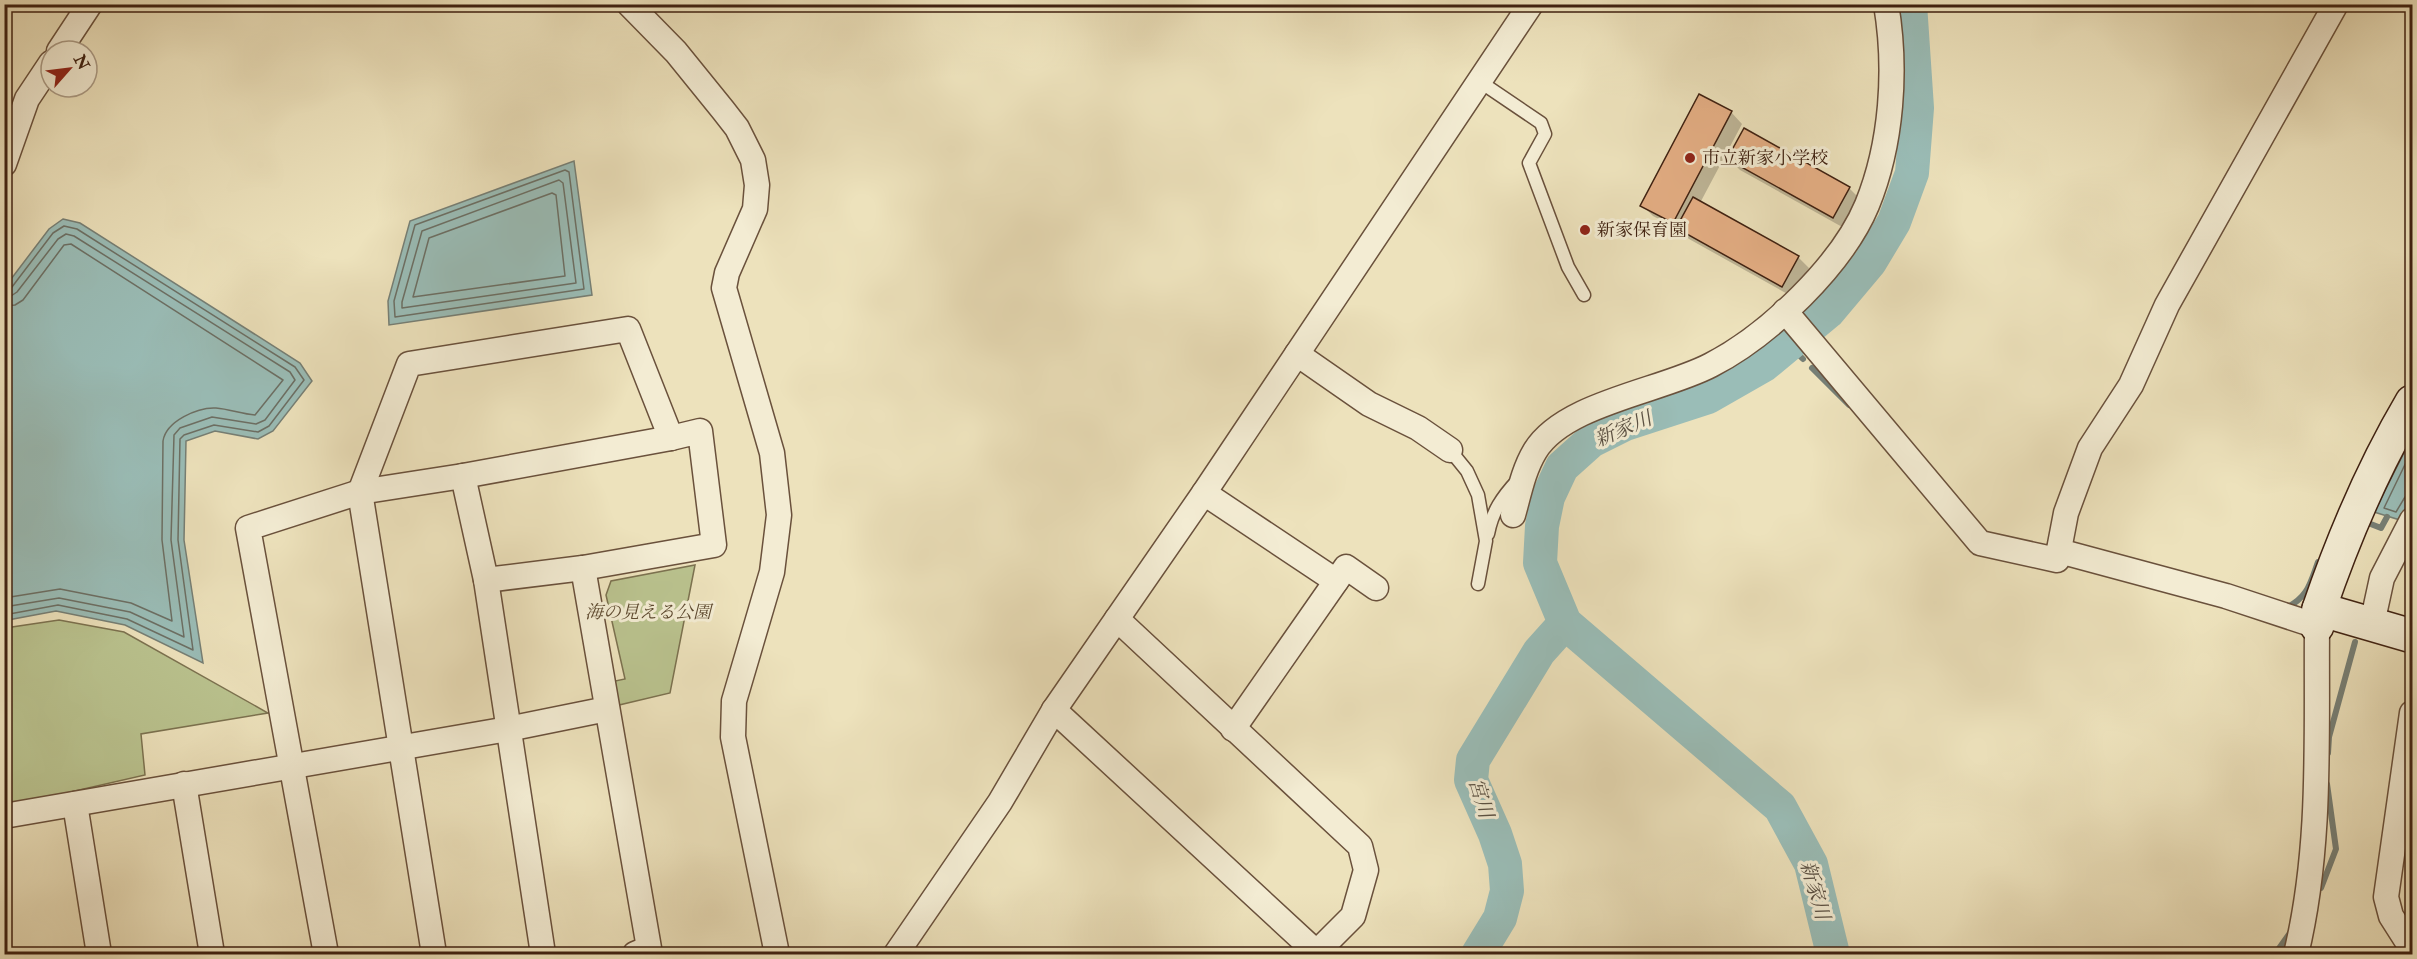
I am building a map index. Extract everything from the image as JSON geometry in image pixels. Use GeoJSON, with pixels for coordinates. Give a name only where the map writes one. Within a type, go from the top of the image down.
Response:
{"type":"FeatureCollection","features":[{"type":"Feature","properties":{"kind":"street"},"geometry":{"type":"LineString","coordinates":[[67,39],[90,4]]}},
{"type":"Feature","properties":{"kind":"street"},"geometry":{"type":"LineString","coordinates":[[629,4],[676,52],[737,128],[753,160],[756,177],[754,209],[727,273],[724,288],[772,453],[779,515],[772,572],[734,701],[733,737],[777,954]]}},
{"type":"Feature","properties":{"kind":"street"},"geometry":{"type":"LineString","coordinates":[[896,954],[1000,802],[1054,710],[1204,493],[1531,4]]}},
{"type":"Feature","properties":{"kind":"street"},"geometry":{"type":"LineString","coordinates":[[1513,515],[1525,472],[1536,450],[1556,430],[1593,407],[1679,379],[1712,365],[1750,340],[1785,311],[1816,280],[1841,250],[1866,207],[1882,160],[1890,97],[1890,29],[1886,4]]}},
{"type":"Feature","properties":{"kind":"street"},"geometry":{"type":"LineString","coordinates":[[1785,311],[1980,543],[2057,560],[2066,513],[2090,448],[2131,386],[2167,305],[2336,4]]}},
{"type":"Feature","properties":{"kind":"street"},"geometry":{"type":"LineString","coordinates":[[4,164],[27,99],[39,81]]}},
{"type":"Feature","properties":{"kind":"street"},"geometry":{"type":"LineString","coordinates":[[434,954],[360,492],[409,364],[628,329],[671,438]]}},
{"type":"Feature","properties":{"kind":"street"},"geometry":{"type":"LineString","coordinates":[[1297,354],[1369,404],[1418,428],[1450,450]]}},
{"type":"Feature","properties":{"kind":"street"},"geometry":{"type":"LineString","coordinates":[[2296,954],[2313,864],[2318,618],[2354,516],[2386,446],[2412,402]]}},
{"type":"Feature","properties":{"kind":"street"},"geometry":{"type":"LineString","coordinates":[[326,954],[248,528],[360,492],[463,476],[700,431],[714,545],[583,568],[486,580]]}},
{"type":"Feature","properties":{"kind":"street"},"geometry":{"type":"LineString","coordinates":[[463,476],[486,580],[543,954]]}},
{"type":"Feature","properties":{"kind":"street"},"geometry":{"type":"LineString","coordinates":[[1204,493],[1336,581]]}},
{"type":"Feature","properties":{"kind":"street"},"geometry":{"type":"LineString","coordinates":[[2372,624],[2382,578],[2412,520]]}},
{"type":"Feature","properties":{"kind":"street"},"geometry":{"type":"LineString","coordinates":[[2059,551],[2226,596],[2318,618],[2372,624],[2412,636]]}},
{"type":"Feature","properties":{"kind":"street"},"geometry":{"type":"LineString","coordinates":[[1233,729],[1346,567],[1377,588]]}},
{"type":"Feature","properties":{"kind":"street"},"geometry":{"type":"LineString","coordinates":[[583,568],[649,948],[635,954]]}},
{"type":"Feature","properties":{"kind":"street"},"geometry":{"type":"LineString","coordinates":[[1054,710],[1316,954],[1353,916],[1366,870],[1360,846],[1116,619]]}},
{"type":"Feature","properties":{"kind":"street"},"geometry":{"type":"LineString","coordinates":[[4,816],[508,729],[607,709]]}},
{"type":"Feature","properties":{"kind":"street"},"geometry":{"type":"LineString","coordinates":[[2412,713],[2386,897],[2391,916],[2412,949]]}},
{"type":"Feature","properties":{"kind":"street"},"geometry":{"type":"LineString","coordinates":[[184,784],[212,954]]}},
{"type":"Feature","properties":{"kind":"street"},"geometry":{"type":"LineString","coordinates":[[75,804],[99,954]]}},
{"type":"Feature","properties":{"kind":"lane"},"geometry":{"type":"LineString","coordinates":[[1479,81],[1541,123],[1545,134],[1529,163],[1568,267],[1584,296]]}},
{"type":"Feature","properties":{"kind":"lane"},"geometry":{"type":"LineString","coordinates":[[1450,450],[1467,471],[1478,495],[1486,541]]}},
{"type":"Feature","properties":{"kind":"lane"},"geometry":{"type":"LineString","coordinates":[[1478,584],[1491,518],[1502,497],[1525,472]]}},
{"type":"Feature","properties":{"kind":"green space","name":"海の見える公園"},"geometry":{"type":"Polygon","coordinates":[[[695,565],[670,693],[619,705],[615,681],[625,679],[606,595],[611,581],[695,565]]]}},
{"type":"Feature","properties":{"kind":"green space"},"geometry":{"type":"Polygon","coordinates":[[[59,620],[124,632],[268,713],[141,734],[145,775],[5,807],[4,634],[12,627],[59,620]]]}},
{"type":"Feature","properties":{"kind":"water"},"geometry":{"type":"Polygon","coordinates":[[[574,161],[592,295],[389,325],[388,301],[410,221],[574,161]]]}},
{"type":"Feature","properties":{"kind":"water"},"geometry":{"type":"Polygon","coordinates":[[[63,219],[80,223],[300,363],[312,381],[273,431],[258,439],[215,431],[186,441],[184,540],[203,663],[125,625],[56,611],[8,620],[5,623],[5,287],[49,229],[63,219]]]}},
{"type":"Feature","properties":{"kind":"water"},"geometry":{"type":"Polygon","coordinates":[[[2412,437],[2412,496],[2400,520],[2374,512],[2412,437]]]}},
{"type":"Feature","properties":{"kind":"building"},"geometry":{"type":"Polygon","coordinates":[[[1699,94],[1732,111],[1673,223],[1640,206],[1699,94]]]}},
{"type":"Feature","properties":{"kind":"building"},"geometry":{"type":"Polygon","coordinates":[[[1744,128],[1850,187],[1833,218],[1727,159],[1744,128]]]}},
{"type":"Feature","properties":{"kind":"building"},"geometry":{"type":"Polygon","coordinates":[[[1693,197],[1799,256],[1782,287],[1676,228],[1693,197]]]}},
{"type":"Feature","properties":{"kind":"waterway","name":"新家川"},"geometry":{"type":"LineString","coordinates":[[1833,954],[1811,864],[1780,807],[1565,623],[1540,563],[1542,526],[1548,497],[1562,467],[1591,441],[1625,424],[1708,397],[1764,365],[1828,312],[1870,262],[1894,222],[1912,173],[1917,108],[1910,4]]}},
{"type":"Feature","properties":{"kind":"waterway"},"geometry":{"type":"LineString","coordinates":[[1789,345],[1803,359]]}},
{"type":"Feature","properties":{"kind":"waterway"},"geometry":{"type":"LineString","coordinates":[[1812,368],[1849,405]]}},
{"type":"Feature","properties":{"kind":"waterway"},"geometry":{"type":"LineString","coordinates":[[2363,521],[2381,528],[2387,517]]}},
{"type":"Feature","properties":{"kind":"waterway"},"geometry":{"type":"LineString","coordinates":[[2286,608],[2304,594],[2318,562]]}},
{"type":"Feature","properties":{"kind":"waterway","name":"宮川"},"geometry":{"type":"LineString","coordinates":[[1478,954],[1500,918],[1507,891],[1505,864],[1495,834],[1471,780],[1473,760],[1539,652],[1565,623]]}},
{"type":"Feature","properties":{"kind":"waterway"},"geometry":{"type":"LineString","coordinates":[[2328,753],[2329,737],[2355,642]]}},
{"type":"Feature","properties":{"kind":"waterway"},"geometry":{"type":"LineString","coordinates":[[2321,888],[2336,849],[2327,784]]}},
{"type":"Feature","properties":{"kind":"waterway"},"geometry":{"type":"LineString","coordinates":[[2275,954],[2292,930]]}},
{"type":"Feature","properties":{"kind":"place","name":"市立新家小学校"},"geometry":{"type":"Point","coordinates":[1690,158]}},
{"type":"Feature","properties":{"kind":"place","name":"新家保育園"},"geometry":{"type":"Point","coordinates":[1585,230]}}]}
